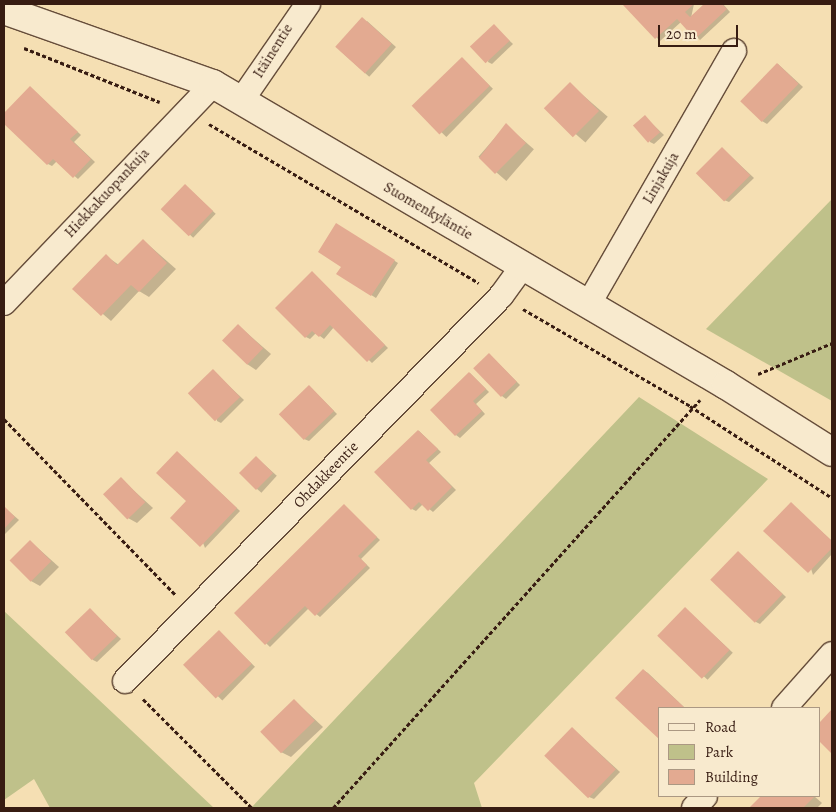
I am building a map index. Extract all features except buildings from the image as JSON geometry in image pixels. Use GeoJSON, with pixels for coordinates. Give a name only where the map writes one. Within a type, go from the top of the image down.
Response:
{"type":"FeatureCollection","features":[{"type":"Feature","properties":{"kind":"street","name":"Itäinentie"},"geometry":{"type":"LineString","coordinates":[[241,101],[308,4]]}},
{"type":"Feature","properties":{"kind":"street","name":"Suomenkyläntie"},"geometry":{"type":"LineString","coordinates":[[4,10],[212,84],[523,266],[832,452]]}},
{"type":"Feature","properties":{"kind":"street","name":"Linjakuja"},"geometry":{"type":"LineString","coordinates":[[588,305],[734,51]]}},
{"type":"Feature","properties":{"kind":"street","name":"Hiekkakuopankuja"},"geometry":{"type":"LineString","coordinates":[[4,303],[212,84]]}},
{"type":"Feature","properties":{"kind":"street","name":"Ohdakkeentie"},"geometry":{"type":"LineString","coordinates":[[124,681],[501,296],[523,266]]}},
{"type":"Feature","properties":{"kind":"street"},"geometry":{"type":"LineString","coordinates":[[785,707],[832,654]]}},
{"type":"Feature","properties":{"kind":"street"},"geometry":{"type":"LineString","coordinates":[[694,808],[704,797]]}},
{"type":"Feature","properties":{"kind":"path"},"geometry":{"type":"LineString","coordinates":[[18,46],[184,112],[238,139],[690,406],[832,498]]}},
{"type":"Feature","properties":{"kind":"path"},"geometry":{"type":"LineString","coordinates":[[333,808],[690,406]]}},
{"type":"Feature","properties":{"kind":"path"},"geometry":{"type":"LineString","coordinates":[[4,419],[193,611]]}},
{"type":"Feature","properties":{"kind":"path"},"geometry":{"type":"LineString","coordinates":[[124,681],[252,808]]}},
{"type":"Feature","properties":{"kind":"green space"},"geometry":{"type":"Polygon","coordinates":[[[832,199],[832,401],[706,329],[832,199]]]}},
{"type":"Feature","properties":{"kind":"green space"},"geometry":{"type":"Polygon","coordinates":[[[639,397],[768,479],[474,783],[482,808],[251,808],[639,397]]]}},
{"type":"Feature","properties":{"kind":"green space"},"geometry":{"type":"Polygon","coordinates":[[[4,611],[214,808],[50,808],[34,779],[4,800],[4,611]]]}}]}
